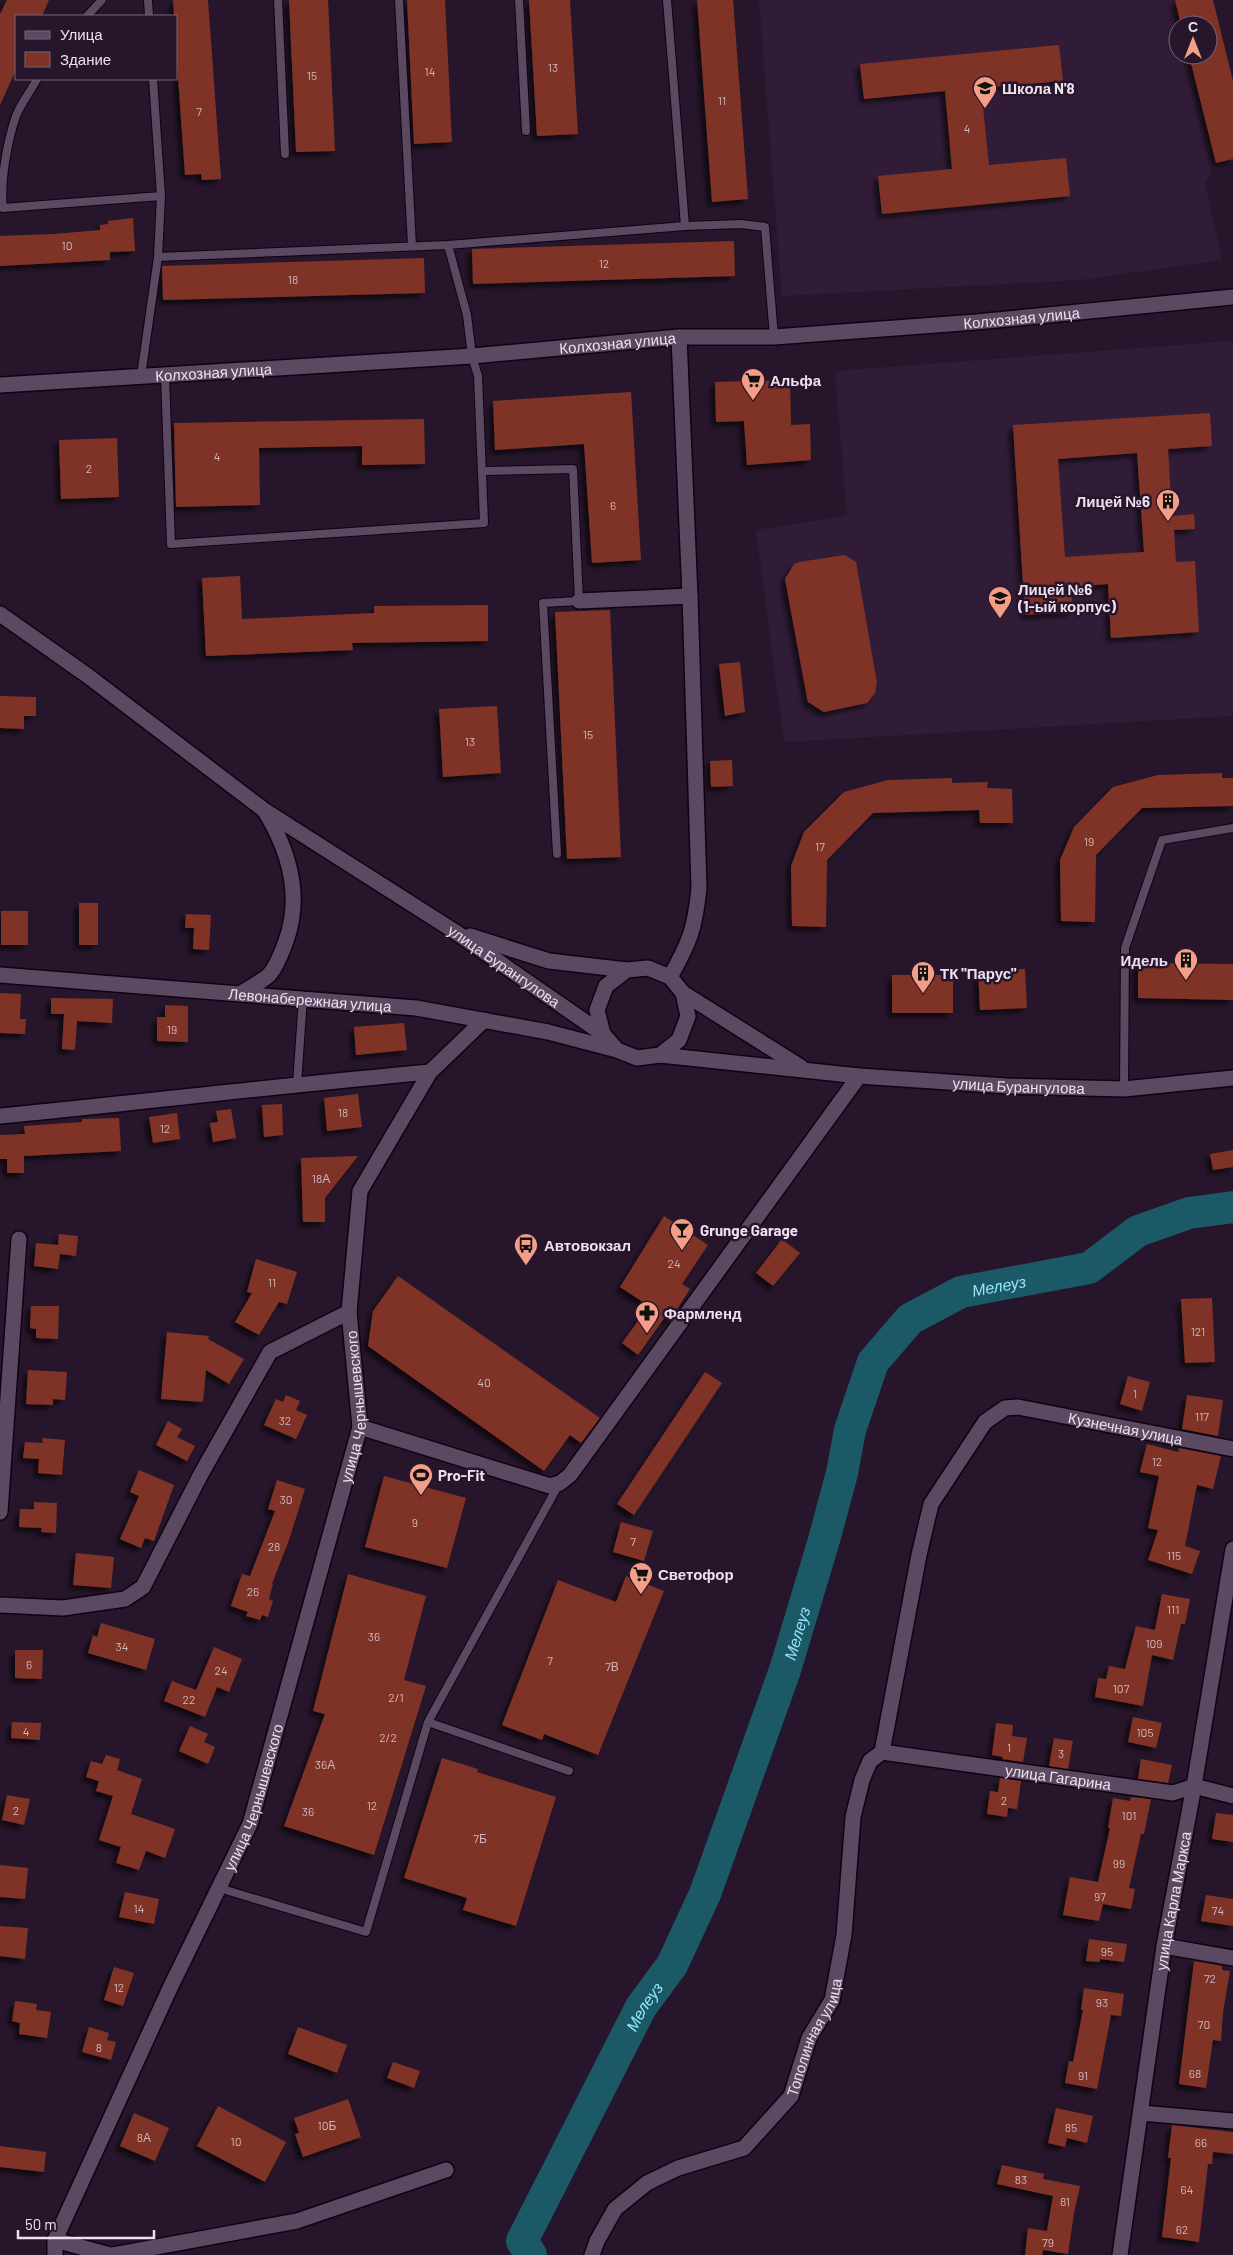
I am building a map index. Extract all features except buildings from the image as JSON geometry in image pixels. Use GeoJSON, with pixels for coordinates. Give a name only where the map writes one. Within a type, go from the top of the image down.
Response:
{"type":"FeatureCollection","features":[{"type":"Feature","properties":{"kind":"street","name":"Колхозная улица"},"geometry":{"type":"LineString","coordinates":[[0,384],[472,356],[678,337],[774,337],[976,322],[1233,297]]}},
{"type":"Feature","properties":{"kind":"street"},"geometry":{"type":"LineString","coordinates":[[670,977],[689,944],[695,921],[699,888],[690,596],[678,337]]}},
{"type":"Feature","properties":{"kind":"street"},"geometry":{"type":"LineString","coordinates":[[579,601],[690,596]]}},
{"type":"Feature","properties":{"kind":"street"},"geometry":{"type":"LineString","coordinates":[[0,614],[88,676],[264,810],[454,931]]}},
{"type":"Feature","properties":{"kind":"street"},"geometry":{"type":"LineString","coordinates":[[240,994],[268,975],[281,955],[292,924],[294,893],[289,862],[279,836],[264,810]]}},
{"type":"Feature","properties":{"kind":"street","name":"улица Бурангулова"},"geometry":{"type":"LineString","coordinates":[[454,931],[549,961],[627,970],[648,968],[670,977],[684,993],[805,1069]]}},
{"type":"Feature","properties":{"kind":"street","name":"улица Бурангулова"},"geometry":{"type":"LineString","coordinates":[[454,931],[602,1034],[617,1050],[637,1058],[660,1055],[859,1076],[1007,1086],[1124,1089],[1233,1078]]}},
{"type":"Feature","properties":{"kind":"street"},"geometry":{"type":"LineString","coordinates":[[602,1034],[597,1010],[606,986],[627,970]]}},
{"type":"Feature","properties":{"kind":"street","name":"Левонабережная улица"},"geometry":{"type":"LineString","coordinates":[[0,975],[416,1008],[548,1032],[617,1050]]}},
{"type":"Feature","properties":{"kind":"street"},"geometry":{"type":"LineString","coordinates":[[660,1055],[679,1040],[688,1016],[684,993]]}},
{"type":"Feature","properties":{"kind":"street","name":"улица Чернышевского"},"geometry":{"type":"LineString","coordinates":[[55,2255],[55,2240],[170,1988],[250,1824],[360,1427],[349,1312],[360,1190],[430,1072],[484,1020]]}},
{"type":"Feature","properties":{"kind":"street"},"geometry":{"type":"LineString","coordinates":[[0,1116],[213,1096],[297,1084],[430,1072]]}},
{"type":"Feature","properties":{"kind":"street"},"geometry":{"type":"LineString","coordinates":[[360,1427],[550,1486],[570,1475],[859,1076]]}},
{"type":"Feature","properties":{"kind":"street"},"geometry":{"type":"LineString","coordinates":[[0,1512],[19,1239]]}},
{"type":"Feature","properties":{"kind":"street","name":"улица Чернышевского"},"geometry":{"type":"LineString","coordinates":[[0,1604],[63,1608],[125,1599],[143,1587],[201,1474],[270,1352],[349,1312]]}},
{"type":"Feature","properties":{"kind":"street","name":"Кузнечная улица"},"geometry":{"type":"LineString","coordinates":[[882,1752],[931,1504],[984,1422],[1005,1408],[1018,1408],[1233,1449]]}},
{"type":"Feature","properties":{"kind":"street","name":"улица Карла Маркса"},"geometry":{"type":"LineString","coordinates":[[1120,2255],[1164,1946],[1194,1786],[1233,1549]]}},
{"type":"Feature","properties":{"kind":"street","name":"улица Гагарина"},"geometry":{"type":"LineString","coordinates":[[882,1752],[1173,1793],[1194,1786],[1233,1796]]}},
{"type":"Feature","properties":{"kind":"street","name":"Тополинная улица"},"geometry":{"type":"LineString","coordinates":[[592,2255],[597,2241],[615,2209],[648,2183],[678,2168],[744,2148],[791,2096],[809,2038],[832,2000],[844,1935],[853,1817],[862,1780],[870,1761],[882,1752]]}},
{"type":"Feature","properties":{"kind":"street"},"geometry":{"type":"LineString","coordinates":[[1164,1946],[1233,1958]]}},
{"type":"Feature","properties":{"kind":"street"},"geometry":{"type":"LineString","coordinates":[[1141,2113],[1233,2121]]}},
{"type":"Feature","properties":{"kind":"street"},"geometry":{"type":"LineString","coordinates":[[55,2240],[112,2255],[297,2221],[446,2170]]}},
{"type":"Feature","properties":{"kind":"lane"},"geometry":{"type":"LineString","coordinates":[[88,15],[102,0]]}},
{"type":"Feature","properties":{"kind":"lane"},"geometry":{"type":"LineString","coordinates":[[148,0],[149,15]]}},
{"type":"Feature","properties":{"kind":"lane"},"geometry":{"type":"LineString","coordinates":[[278,0],[285,154]]}},
{"type":"Feature","properties":{"kind":"lane"},"geometry":{"type":"LineString","coordinates":[[399,0],[412,246]]}},
{"type":"Feature","properties":{"kind":"lane"},"geometry":{"type":"LineString","coordinates":[[519,0],[526,131]]}},
{"type":"Feature","properties":{"kind":"lane"},"geometry":{"type":"LineString","coordinates":[[667,0],[685,226]]}},
{"type":"Feature","properties":{"kind":"lane"},"geometry":{"type":"LineString","coordinates":[[37,80],[17,115],[8,146],[1,197],[3,208],[161,196]]}},
{"type":"Feature","properties":{"kind":"lane"},"geometry":{"type":"LineString","coordinates":[[141,376],[158,256],[161,196],[153,80]]}},
{"type":"Feature","properties":{"kind":"lane"},"geometry":{"type":"LineString","coordinates":[[158,256],[448,245],[685,226],[741,224],[765,228],[774,337]]}},
{"type":"Feature","properties":{"kind":"lane"},"geometry":{"type":"LineString","coordinates":[[165,375],[171,544],[484,523],[478,376],[472,356],[467,315],[448,245]]}},
{"type":"Feature","properties":{"kind":"lane"},"geometry":{"type":"LineString","coordinates":[[483,471],[573,469],[579,601],[544,603],[557,854]]}},
{"type":"Feature","properties":{"kind":"lane"},"geometry":{"type":"LineString","coordinates":[[1124,1089],[1125,948],[1162,840],[1233,828]]}},
{"type":"Feature","properties":{"kind":"lane"},"geometry":{"type":"LineString","coordinates":[[297,1084],[303,998]]}},
{"type":"Feature","properties":{"kind":"lane"},"geometry":{"type":"LineString","coordinates":[[219,1888],[366,1932],[428,1722],[560,1482]]}},
{"type":"Feature","properties":{"kind":"lane"},"geometry":{"type":"LineString","coordinates":[[428,1722],[569,1771]]}},
{"type":"Feature","properties":{"kind":"shaded area","name":"Школа N'8"},"geometry":{"type":"Polygon","coordinates":[[[759,0],[1175,0],[1179,15],[1168,15],[1168,65],[1192,65],[1216,163],[1205,184],[1222,260],[1080,280],[782,296],[759,0]]]}},
{"type":"Feature","properties":{"kind":"shaded area","name":"Лицей №6 (1-ый корпус)"},"geometry":{"type":"Polygon","coordinates":[[[1233,341],[1233,716],[784,742],[756,530],[847,516],[835,371],[1233,341]]]}},
{"type":"Feature","properties":{"kind":"waterway","name":"Мелеуз"},"geometry":{"type":"LineString","coordinates":[[531,2255],[522,2241],[641,2007],[672,1965],[705,1894],[785,1670],[824,1540],[842,1473],[850,1430],[873,1362],[910,1319],[961,1292],[1089,1268],[1138,1231],[1189,1213],[1233,1207]]}},
{"type":"Feature","properties":{"kind":"place","name":"Школа N'8"},"geometry":{"type":"Point","coordinates":[985,109]}},
{"type":"Feature","properties":{"kind":"place","name":"Альфа"},"geometry":{"type":"Point","coordinates":[753,401]}},
{"type":"Feature","properties":{"kind":"place","name":"Лицей №6"},"geometry":{"type":"Point","coordinates":[1168,522]}},
{"type":"Feature","properties":{"kind":"place","name":"Лицей №6 (1-ый корпус)"},"geometry":{"type":"Point","coordinates":[1000,619]}},
{"type":"Feature","properties":{"kind":"place","name":"Идель"},"geometry":{"type":"Point","coordinates":[1186,981]}},
{"type":"Feature","properties":{"kind":"place","name":"ТК \"Парус\""},"geometry":{"type":"Point","coordinates":[923,994]}},
{"type":"Feature","properties":{"kind":"place","name":"Grunge Garage"},"geometry":{"type":"Point","coordinates":[682,1251]}},
{"type":"Feature","properties":{"kind":"place","name":"Автовокзал"},"geometry":{"type":"Point","coordinates":[526,1266]}},
{"type":"Feature","properties":{"kind":"place","name":"Фармленд"},"geometry":{"type":"Point","coordinates":[647,1334]}},
{"type":"Feature","properties":{"kind":"place","name":"Pro-Fit"},"geometry":{"type":"Point","coordinates":[421,1496]}},
{"type":"Feature","properties":{"kind":"place","name":"Светофор"},"geometry":{"type":"Point","coordinates":[641,1595]}}]}
